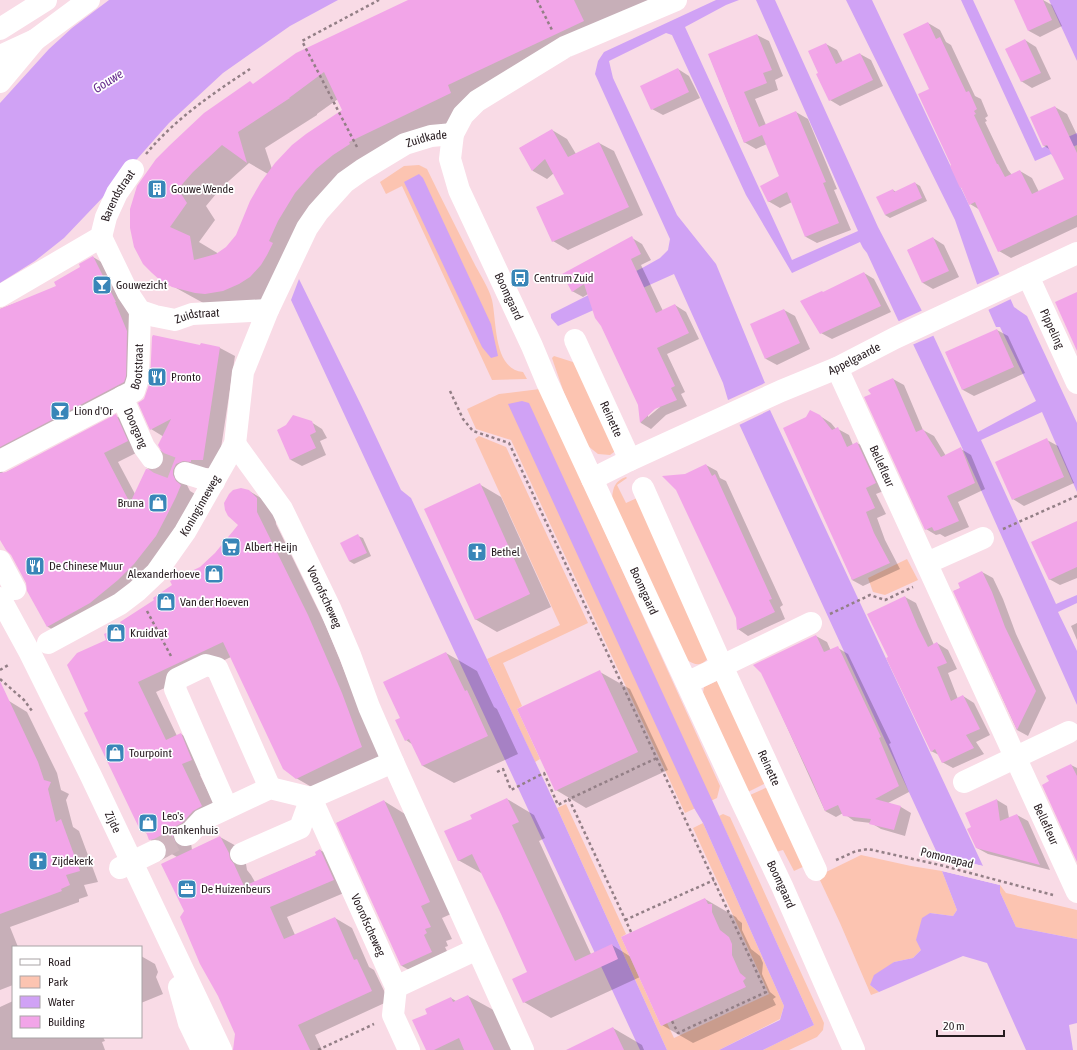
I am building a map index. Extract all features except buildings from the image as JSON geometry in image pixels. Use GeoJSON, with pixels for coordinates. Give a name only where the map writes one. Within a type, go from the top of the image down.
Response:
{"type":"FeatureCollection","features":[{"type":"Feature","properties":{"kind":"street"},"geometry":{"type":"LineString","coordinates":[[0,29],[46,0]]}},
{"type":"Feature","properties":{"kind":"street"},"geometry":{"type":"LineString","coordinates":[[0,56],[35,40],[89,0]]}},
{"type":"Feature","properties":{"kind":"street","name":"Zuidkade"},"geometry":{"type":"LineString","coordinates":[[268,310],[307,228],[318,212],[345,182],[405,144],[431,136],[453,134],[463,115],[477,101],[561,50],[676,0]]}},
{"type":"Feature","properties":{"kind":"street"},"geometry":{"type":"LineString","coordinates":[[0,82],[35,40]]}},
{"type":"Feature","properties":{"kind":"street","name":"Boomgaard"},"geometry":{"type":"LineString","coordinates":[[453,134],[450,159],[459,190],[782,886],[848,1048]]}},
{"type":"Feature","properties":{"kind":"street","name":"Barendstraat"},"geometry":{"type":"LineString","coordinates":[[0,296],[101,237],[106,216],[117,193],[133,170]]}},
{"type":"Feature","properties":{"kind":"street"},"geometry":{"type":"LineString","coordinates":[[101,237],[128,292],[140,311]]}},
{"type":"Feature","properties":{"kind":"street","name":"Appelgaarde"},"geometry":{"type":"LineString","coordinates":[[630,460],[781,391],[838,368],[896,338],[1077,253]]}},
{"type":"Feature","properties":{"kind":"street","name":"Pippeling"},"geometry":{"type":"LineString","coordinates":[[1021,280],[1077,382]]}},
{"type":"Feature","properties":{"kind":"street","name":"Zuidstraat"},"geometry":{"type":"LineString","coordinates":[[140,311],[175,320],[192,314],[268,310]]}},
{"type":"Feature","properties":{"kind":"street","name":"Koninginneweg"},"geometry":{"type":"LineString","coordinates":[[48,643],[120,604],[137,591],[156,573],[185,532],[235,444],[243,372],[268,310]]}},
{"type":"Feature","properties":{"kind":"street","name":"Bootstraat"},"geometry":{"type":"LineString","coordinates":[[0,462],[134,391],[138,378],[140,311]]}},
{"type":"Feature","properties":{"kind":"street","name":"Reinette"},"geometry":{"type":"LineString","coordinates":[[574,340],[630,460]]}},
{"type":"Feature","properties":{"kind":"street","name":"Bellefleur"},"geometry":{"type":"LineString","coordinates":[[838,368],[1077,892]]}},
{"type":"Feature","properties":{"kind":"street","name":"Doorgang"},"geometry":{"type":"LineString","coordinates":[[122,397],[144,447],[152,458]]}},
{"type":"Feature","properties":{"kind":"street","name":"Voorofscheweg"},"geometry":{"type":"LineString","coordinates":[[235,444],[282,509],[330,608],[350,655],[369,707],[393,762],[523,1050]]}},
{"type":"Feature","properties":{"kind":"street"},"geometry":{"type":"LineString","coordinates":[[592,479],[630,460]]}},
{"type":"Feature","properties":{"kind":"street"},"geometry":{"type":"LineString","coordinates":[[185,473],[214,482]]}},
{"type":"Feature","properties":{"kind":"street","name":"Reinette"},"geometry":{"type":"LineString","coordinates":[[643,488],[722,666],[816,870]]}},
{"type":"Feature","properties":{"kind":"street"},"geometry":{"type":"LineString","coordinates":[[930,570],[991,534]]}},
{"type":"Feature","properties":{"kind":"street","name":"Zijde"},"geometry":{"type":"LineString","coordinates":[[0,561],[7,593],[30,653],[126,865],[153,929],[178,980],[189,1023],[202,1050]]}},
{"type":"Feature","properties":{"kind":"street"},"geometry":{"type":"LineString","coordinates":[[687,683],[819,619]]}},
{"type":"Feature","properties":{"kind":"street","name":"Zijde"},"geometry":{"type":"LineString","coordinates":[[0,626],[8,665],[126,865],[221,1050]]}},
{"type":"Feature","properties":{"kind":"street"},"geometry":{"type":"LineString","coordinates":[[227,808],[174,689],[177,679],[206,665],[217,668],[270,788]]}},
{"type":"Feature","properties":{"kind":"street"},"geometry":{"type":"LineString","coordinates":[[964,782],[1069,732]]}},
{"type":"Feature","properties":{"kind":"street"},"geometry":{"type":"LineString","coordinates":[[186,835],[202,820],[270,788],[311,798],[393,762]]}},
{"type":"Feature","properties":{"kind":"street"},"geometry":{"type":"LineString","coordinates":[[241,854],[300,828],[311,798]]}},
{"type":"Feature","properties":{"kind":"street","name":"Voorofscheweg"},"geometry":{"type":"LineString","coordinates":[[311,798],[396,987]]}},
{"type":"Feature","properties":{"kind":"street"},"geometry":{"type":"LineString","coordinates":[[126,865],[155,851]]}},
{"type":"Feature","properties":{"kind":"street"},"geometry":{"type":"LineString","coordinates":[[409,1050],[393,1015],[396,987],[477,949]]}},
{"type":"Feature","properties":{"kind":"path"},"geometry":{"type":"LineString","coordinates":[[368,167],[302,41],[379,0]]}},
{"type":"Feature","properties":{"kind":"path"},"geometry":{"type":"LineString","coordinates":[[538,0],[561,50]]}},
{"type":"Feature","properties":{"kind":"path","name":"Barendstraat"},"geometry":{"type":"LineString","coordinates":[[133,170],[154,145],[178,121],[207,98],[250,69]]}},
{"type":"Feature","properties":{"kind":"path"},"geometry":{"type":"LineString","coordinates":[[450,391],[463,419],[473,431],[509,443],[766,992],[678,1033],[672,1021]]}},
{"type":"Feature","properties":{"kind":"path"},"geometry":{"type":"LineString","coordinates":[[991,534],[1076,496]]}},
{"type":"Feature","properties":{"kind":"path"},"geometry":{"type":"LineString","coordinates":[[819,619],[870,595],[885,600],[930,570]]}},
{"type":"Feature","properties":{"kind":"path"},"geometry":{"type":"LineString","coordinates":[[137,591],[182,677]]}},
{"type":"Feature","properties":{"kind":"path"},"geometry":{"type":"LineString","coordinates":[[497,772],[503,769],[511,790],[544,773],[558,805],[657,758]]}},
{"type":"Feature","properties":{"kind":"path"},"geometry":{"type":"LineString","coordinates":[[569,799],[631,932]]}},
{"type":"Feature","properties":{"kind":"path","name":"Pomonapad"},"geometry":{"type":"LineString","coordinates":[[816,870],[856,851],[868,849],[940,865],[1056,896]]}},
{"type":"Feature","properties":{"kind":"path"},"geometry":{"type":"LineString","coordinates":[[626,920],[714,880]]}},
{"type":"Feature","properties":{"kind":"path"},"geometry":{"type":"LineString","coordinates":[[318,1050],[393,1015]]}},
{"type":"Feature","properties":{"kind":"green space"},"geometry":{"type":"Polygon","coordinates":[[[419,165],[427,169],[489,291],[494,309],[496,332],[501,354],[506,363],[513,369],[523,372],[527,379],[492,380],[402,186],[386,194],[380,182],[404,166],[419,165]]]}},
{"type":"Feature","properties":{"kind":"green space"},"geometry":{"type":"Polygon","coordinates":[[[554,356],[576,363],[615,448],[614,452],[610,455],[598,454],[588,446],[564,393],[552,358],[554,356]]]}},
{"type":"Feature","properties":{"kind":"green space"},"geometry":{"type":"Polygon","coordinates":[[[540,389],[720,786],[717,798],[685,813],[511,440],[476,429],[467,409],[499,394],[540,389]]]}},
{"type":"Feature","properties":{"kind":"green space"},"geometry":{"type":"Polygon","coordinates":[[[479,436],[506,447],[588,623],[503,663],[522,706],[517,709],[540,759],[535,762],[487,659],[560,625],[475,439],[479,436]]]}},
{"type":"Feature","properties":{"kind":"green space"},"geometry":{"type":"Polygon","coordinates":[[[626,477],[627,478],[617,485],[626,503],[637,498],[709,657],[704,662],[696,664],[687,660],[612,498],[615,485],[619,480],[626,477]]]}},
{"type":"Feature","properties":{"kind":"green space"},"geometry":{"type":"Polygon","coordinates":[[[907,559],[918,580],[885,595],[873,592],[868,578],[907,559]]]}},
{"type":"Feature","properties":{"kind":"green space"},"geometry":{"type":"Polygon","coordinates":[[[719,680],[768,782],[748,792],[703,693],[704,687],[719,680]]]}},
{"type":"Feature","properties":{"kind":"green space"},"geometry":{"type":"Polygon","coordinates":[[[770,786],[807,865],[794,871],[783,850],[776,852],[750,795],[770,786]]]}},
{"type":"Feature","properties":{"kind":"green space"},"geometry":{"type":"Polygon","coordinates":[[[566,804],[626,934],[621,937],[661,1026],[667,1023],[674,1038],[769,994],[693,828],[703,823],[784,1006],[780,1019],[719,1050],[667,1050],[557,808],[566,804]]]}},
{"type":"Feature","properties":{"kind":"green space"},"geometry":{"type":"Polygon","coordinates":[[[723,814],[730,817],[824,1023],[823,1030],[817,1037],[789,1050],[763,1050],[814,1025],[719,816],[723,814]]]}},
{"type":"Feature","properties":{"kind":"green space"},"geometry":{"type":"Polygon","coordinates":[[[861,855],[942,871],[957,910],[953,916],[930,913],[921,950],[913,958],[894,962],[870,985],[879,992],[871,995],[818,876],[861,855]]]}},
{"type":"Feature","properties":{"kind":"green space"},"geometry":{"type":"Polygon","coordinates":[[[1000,885],[1006,893],[1077,910],[1077,939],[1016,927],[1000,892],[1000,885]]]}},
{"type":"Feature","properties":{"kind":"water","name":"Gouwe"},"geometry":{"type":"Polygon","coordinates":[[[109,0],[338,0],[290,26],[223,73],[169,123],[107,193],[64,238],[35,261],[0,283],[0,103],[49,49],[72,28],[109,0]]]}},
{"type":"Feature","properties":{"kind":"water"},"geometry":{"type":"Polygon","coordinates":[[[716,0],[739,0],[726,5],[685,27],[792,260],[858,231],[756,0],[775,0],[878,227],[921,309],[978,432],[1036,401],[1000,327],[996,327],[977,284],[955,220],[846,0],[872,0],[969,205],[1014,307],[1027,316],[1077,423],[1077,492],[1042,412],[981,440],[1056,604],[1077,595],[1077,603],[1058,612],[1077,651],[1077,705],[960,443],[913,344],[898,320],[867,253],[860,242],[792,273],[746,195],[672,35],[666,33],[609,61],[613,78],[677,215],[716,264],[765,383],[770,410],[983,866],[938,855],[728,400],[723,383],[674,274],[558,326],[551,318],[551,314],[644,267],[660,258],[668,250],[670,239],[595,74],[598,61],[604,52],[716,0]]]}},
{"type":"Feature","properties":{"kind":"water"},"geometry":{"type":"Polygon","coordinates":[[[961,0],[973,0],[1042,148],[1077,133],[1077,145],[1053,156],[1051,154],[1035,161],[961,0]]]}},
{"type":"Feature","properties":{"kind":"water"},"geometry":{"type":"Polygon","coordinates":[[[1049,0],[1077,0],[1077,61],[1049,0]]]}},
{"type":"Feature","properties":{"kind":"water"},"geometry":{"type":"Polygon","coordinates":[[[419,174],[423,178],[491,324],[498,356],[491,358],[482,347],[404,182],[419,174]]]}},
{"type":"Feature","properties":{"kind":"water"},"geometry":{"type":"Polygon","coordinates":[[[299,279],[401,490],[411,498],[557,808],[667,1050],[640,1050],[291,300],[299,279]]]}},
{"type":"Feature","properties":{"kind":"water"},"geometry":{"type":"Polygon","coordinates":[[[522,401],[529,403],[814,1025],[763,1050],[719,1050],[780,1020],[784,1006],[703,823],[694,808],[508,404],[522,401]]]}},
{"type":"Feature","properties":{"kind":"water"},"geometry":{"type":"Polygon","coordinates":[[[942,871],[1000,885],[1000,892],[1016,927],[1077,939],[1077,1023],[1069,1025],[1073,1050],[1026,1050],[987,963],[963,956],[879,992],[870,985],[874,975],[894,962],[913,958],[921,950],[916,940],[922,918],[930,913],[953,916],[957,910],[942,871]]]}},
{"type":"Feature","properties":{"kind":"pier"},"geometry":{"type":"Polygon","coordinates":[[[1002,273],[1013,298],[986,311],[976,285],[1002,273]]]}},
{"type":"Feature","properties":{"kind":"pier"},"geometry":{"type":"Polygon","coordinates":[[[923,310],[935,335],[912,345],[897,322],[923,310]]]}},
{"type":"Feature","properties":{"kind":"pier"},"geometry":{"type":"Polygon","coordinates":[[[767,382],[772,409],[737,426],[726,401],[767,382]]]}},
{"type":"Feature","properties":{"kind":"pier"},"geometry":{"type":"Polygon","coordinates":[[[935,855],[985,866],[983,868],[937,857],[935,855]]]}},
{"type":"Feature","properties":{"kind":"pier"},"geometry":{"type":"Polygon","coordinates":[[[940,870],[998,883],[1000,885],[942,871],[940,870]]]}},
{"type":"Feature","properties":{"kind":"tunnel"},"geometry":{"type":"LineString","coordinates":[[152,458],[159,463],[185,473]]}},
{"type":"Feature","properties":{"kind":"tunnel"},"geometry":{"type":"LineString","coordinates":[[155,851],[185,835]]}},
{"type":"Feature","properties":{"kind":"place","name":"Gouwe Wende"},"geometry":{"type":"Point","coordinates":[157,189]}},
{"type":"Feature","properties":{"kind":"place","name":"Centrum Zuid"},"geometry":{"type":"Point","coordinates":[520,278]}},
{"type":"Feature","properties":{"kind":"place","name":"Gouwezicht"},"geometry":{"type":"Point","coordinates":[102,285]}},
{"type":"Feature","properties":{"kind":"place","name":"Pronto"},"geometry":{"type":"Point","coordinates":[157,377]}},
{"type":"Feature","properties":{"kind":"place","name":"Lion d'Or"},"geometry":{"type":"Point","coordinates":[60,411]}},
{"type":"Feature","properties":{"kind":"place","name":"Bruna"},"geometry":{"type":"Point","coordinates":[158,503]}},
{"type":"Feature","properties":{"kind":"place","name":"Albert Heijn"},"geometry":{"type":"Point","coordinates":[231,547]}},
{"type":"Feature","properties":{"kind":"place","name":"Bethel"},"geometry":{"type":"Point","coordinates":[477,552]}},
{"type":"Feature","properties":{"kind":"place","name":"De Chinese Muur"},"geometry":{"type":"Point","coordinates":[35,566]}},
{"type":"Feature","properties":{"kind":"place","name":"Alexanderhoeve"},"geometry":{"type":"Point","coordinates":[214,574]}},
{"type":"Feature","properties":{"kind":"place","name":"Van der Hoeven"},"geometry":{"type":"Point","coordinates":[166,602]}},
{"type":"Feature","properties":{"kind":"place","name":"Kruidvat"},"geometry":{"type":"Point","coordinates":[116,633]}},
{"type":"Feature","properties":{"kind":"place","name":"Tourpoint"},"geometry":{"type":"Point","coordinates":[115,753]}},
{"type":"Feature","properties":{"kind":"place","name":"Leo's Drankenhuis"},"geometry":{"type":"Point","coordinates":[148,823]}},
{"type":"Feature","properties":{"kind":"place","name":"Zijdekerk"},"geometry":{"type":"Point","coordinates":[38,861]}},
{"type":"Feature","properties":{"kind":"place","name":"De Huizenbeurs"},"geometry":{"type":"Point","coordinates":[187,889]}}]}
